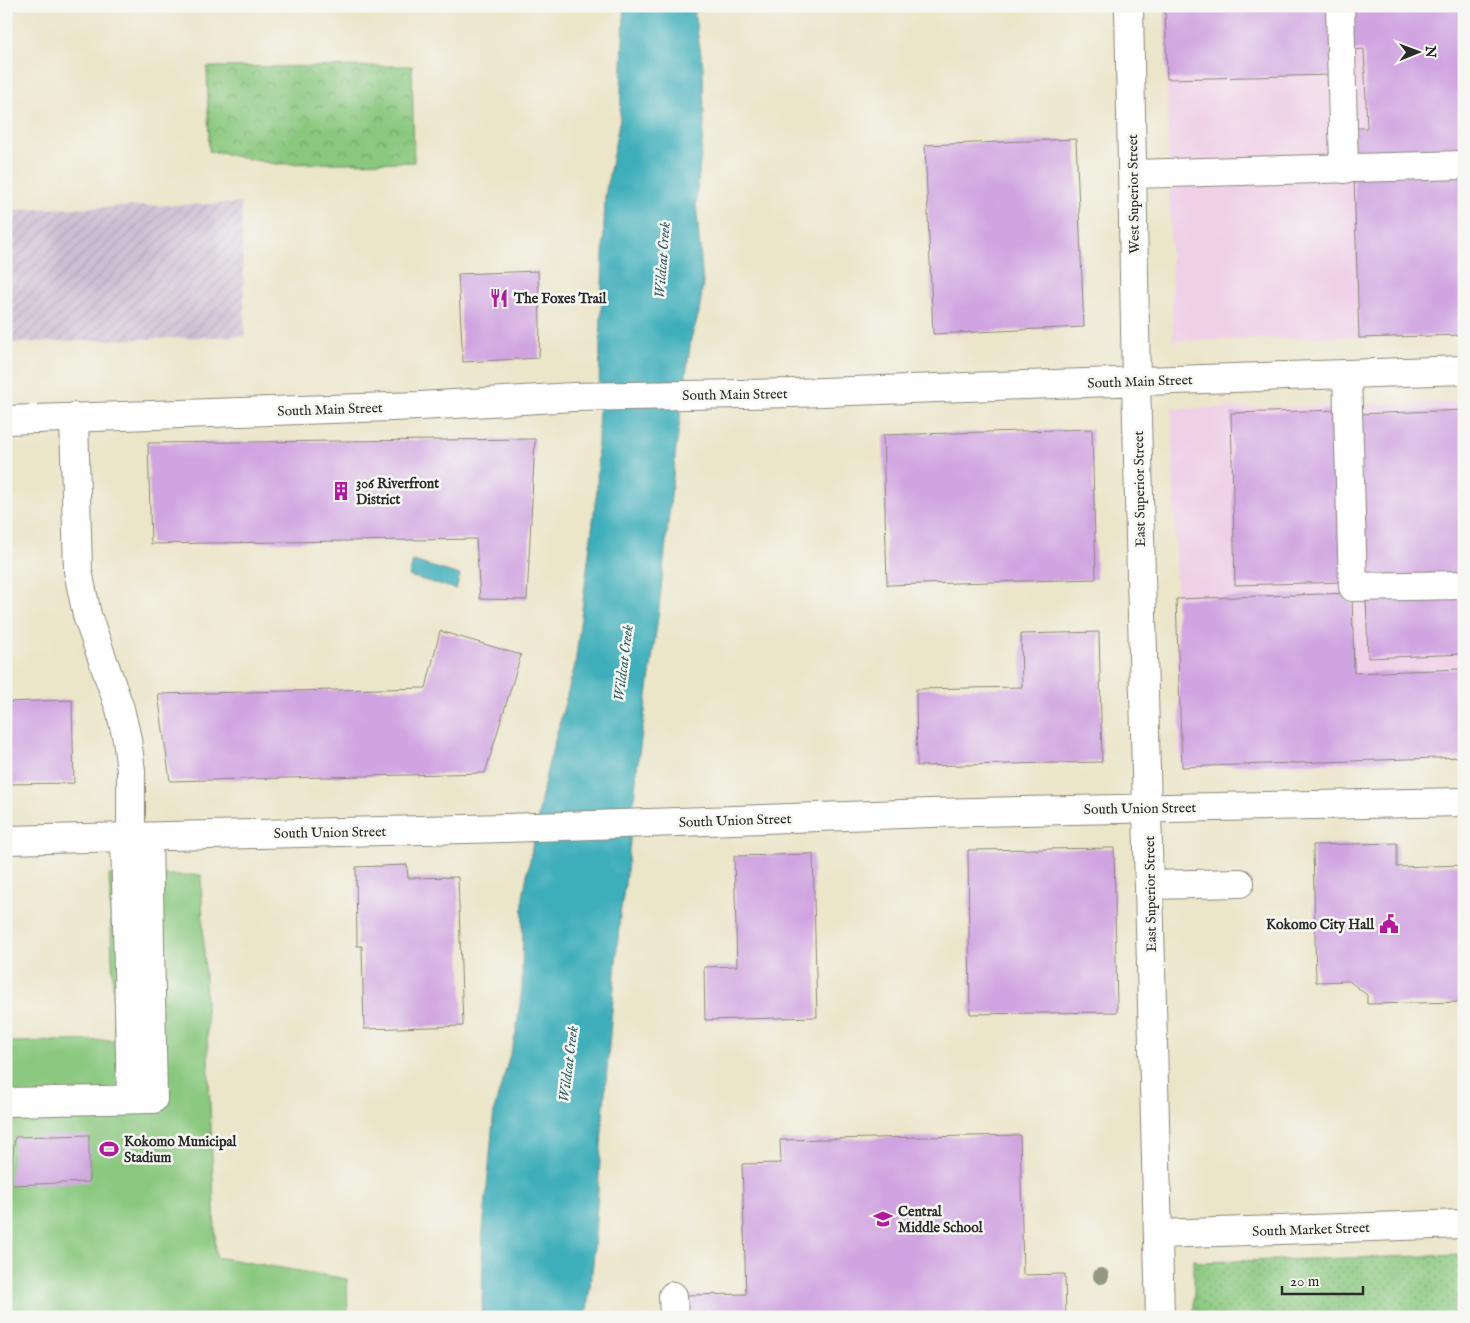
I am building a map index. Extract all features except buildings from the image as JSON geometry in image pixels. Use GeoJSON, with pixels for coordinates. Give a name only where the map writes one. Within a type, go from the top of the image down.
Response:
{"type":"FeatureCollection","features":[{"type":"Feature","properties":{"kind":"street","name":"West Superior Street"},"geometry":{"type":"LineString","coordinates":[[1129,6],[1136,381]]}},
{"type":"Feature","properties":{"kind":"street"},"geometry":{"type":"LineString","coordinates":[[1340,6],[1344,169]]}},
{"type":"Feature","properties":{"kind":"street"},"geometry":{"type":"LineString","coordinates":[[1132,174],[1464,165]]}},
{"type":"Feature","properties":{"kind":"street","name":"South Main Street"},"geometry":{"type":"LineString","coordinates":[[6,420],[420,406],[582,397],[1464,370]]}},
{"type":"Feature","properties":{"kind":"street"},"geometry":{"type":"LineString","coordinates":[[1347,374],[1353,587],[1464,585]]}},
{"type":"Feature","properties":{"kind":"street","name":"East Superior Street"},"geometry":{"type":"LineString","coordinates":[[1136,381],[1160,1317]]}},
{"type":"Feature","properties":{"kind":"street"},"geometry":{"type":"LineString","coordinates":[[6,1102],[142,1099],[131,771],[127,739],[120,709],[87,615],[78,571],[74,417]]}},
{"type":"Feature","properties":{"kind":"street","name":"South Union Street"},"geometry":{"type":"LineString","coordinates":[[6,840],[506,828],[930,813],[1464,802]]}},
{"type":"Feature","properties":{"kind":"street"},"geometry":{"type":"LineString","coordinates":[[1149,885],[1240,883]]}},
{"type":"Feature","properties":{"kind":"street","name":"South Market Street"},"geometry":{"type":"LineString","coordinates":[[1158,1234],[1464,1224]]}},
{"type":"Feature","properties":{"kind":"shaded area"},"geometry":{"type":"Polygon","coordinates":[[[1165,6],[1464,6],[1464,334],[1173,341],[1165,6]]]}},
{"type":"Feature","properties":{"kind":"shaded area"},"geometry":{"type":"Polygon","coordinates":[[[241,203],[245,336],[6,343],[6,210],[241,203]]]}},
{"type":"Feature","properties":{"kind":"shaded area"},"geometry":{"type":"Polygon","coordinates":[[[1464,402],[1464,760],[1180,767],[1172,409],[1464,402]]]}},
{"type":"Feature","properties":{"kind":"green space"},"geometry":{"type":"Polygon","coordinates":[[[412,66],[414,162],[275,164],[209,151],[207,67],[412,66]]]}},
{"type":"Feature","properties":{"kind":"green space","name":"Kokomo Municipal Stadium"},"geometry":{"type":"Polygon","coordinates":[[[109,875],[201,875],[216,1257],[347,1279],[348,1317],[6,1317],[6,1042],[115,1040],[109,875]]]}},
{"type":"Feature","properties":{"kind":"green space"},"geometry":{"type":"Polygon","coordinates":[[[1464,1255],[1464,1317],[1194,1317],[1194,1259],[1199,1262],[1464,1255]]]}},
{"type":"Feature","properties":{"kind":"water","name":"Wildcat Creek"},"geometry":{"type":"Polygon","coordinates":[[[623,6],[693,6],[703,66],[704,126],[696,202],[703,284],[699,313],[691,339],[676,449],[658,617],[637,769],[627,871],[620,915],[593,1264],[586,1317],[482,1317],[483,1231],[494,1110],[516,1034],[522,988],[523,896],[546,774],[575,665],[597,489],[605,196],[620,118],[623,6]]]}},
{"type":"Feature","properties":{"kind":"water"},"geometry":{"type":"Polygon","coordinates":[[[413,561],[460,575],[456,589],[409,576],[413,561]]]}},
{"type":"Feature","properties":{"kind":"place","name":"The Foxes Trail"},"geometry":{"type":"Point","coordinates":[499,298]}},
{"type":"Feature","properties":{"kind":"place","name":"306 Riverfront District"},"geometry":{"type":"Point","coordinates":[341,491]}},
{"type":"Feature","properties":{"kind":"place","name":"Kokomo City Hall"},"geometry":{"type":"Point","coordinates":[1389,924]}},
{"type":"Feature","properties":{"kind":"place","name":"Kokomo Municipal Stadium"},"geometry":{"type":"Point","coordinates":[109,1149]}},
{"type":"Feature","properties":{"kind":"place","name":"Central Middle School"},"geometry":{"type":"Point","coordinates":[883,1219]}}]}
